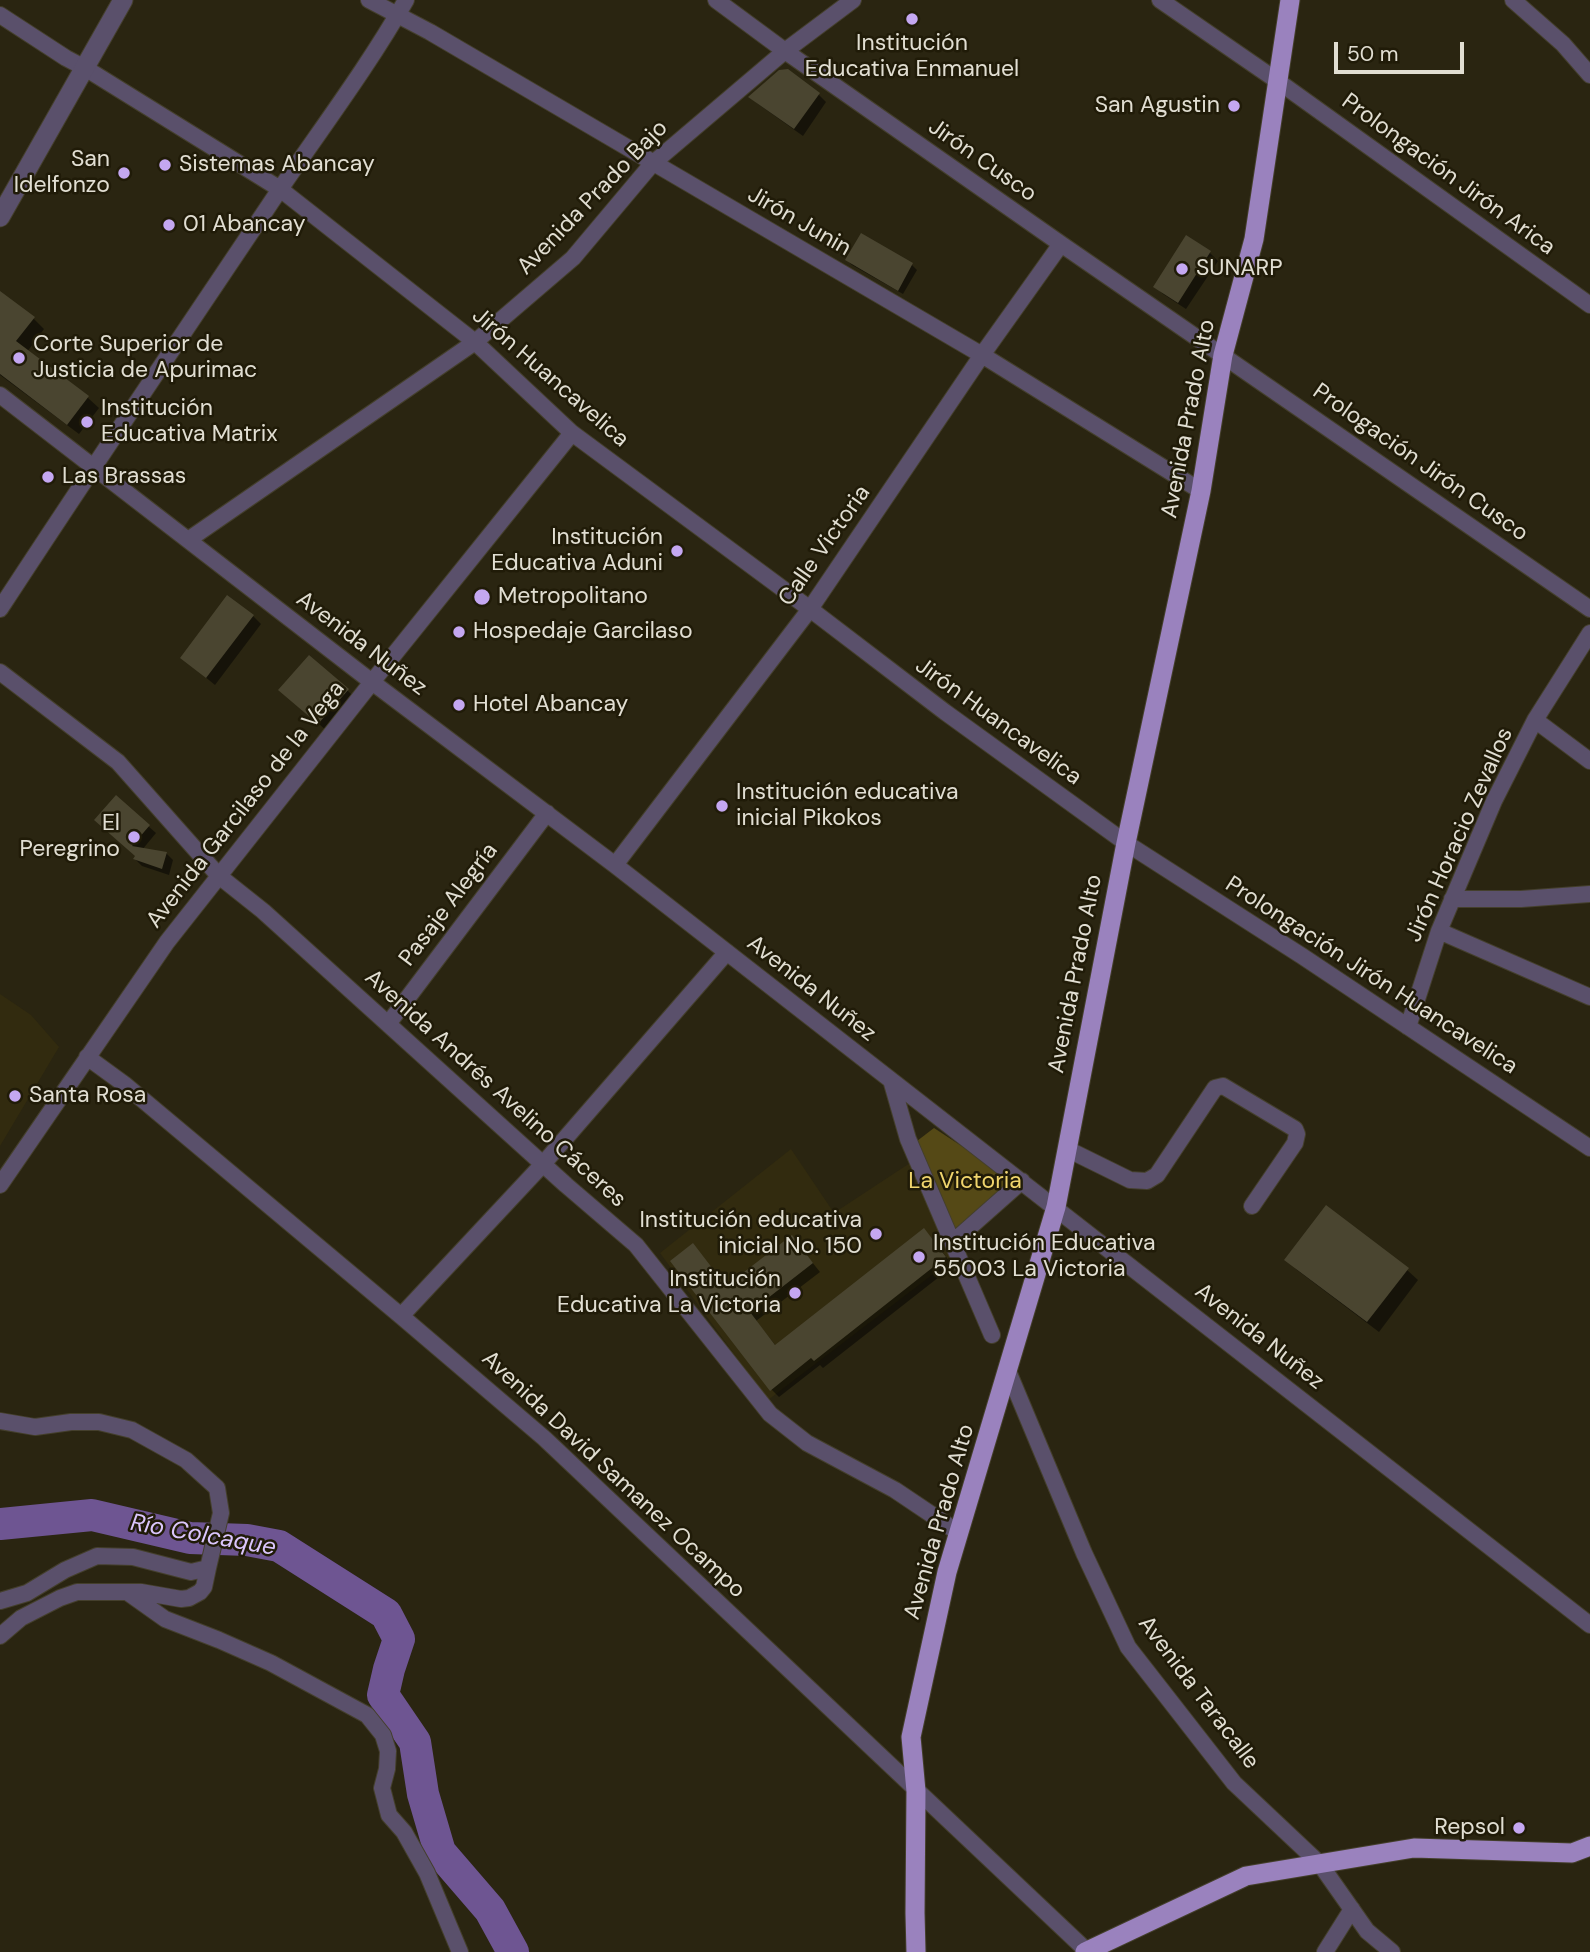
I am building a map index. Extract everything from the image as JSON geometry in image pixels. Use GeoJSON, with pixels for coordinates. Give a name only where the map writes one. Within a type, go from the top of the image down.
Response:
{"type":"FeatureCollection","features":[{"type":"Feature","properties":{"kind":"highway","name":"Avenida Prado Alto"},"geometry":{"type":"LineString","coordinates":[[916,1952],[916,1791],[911,1737],[947,1572],[1056,1207],[1126,843],[1200,492],[1223,355],[1254,239],[1290,0]]}},
{"type":"Feature","properties":{"kind":"highway"},"geometry":{"type":"LineString","coordinates":[[1086,1952],[1246,1876],[1414,1848],[1572,1853],[1590,1846]]}},
{"type":"Feature","properties":{"kind":"street"},"geometry":{"type":"LineString","coordinates":[[0,217],[123,0]]}},
{"type":"Feature","properties":{"kind":"street","name":"Jirón Junin"},"geometry":{"type":"LineString","coordinates":[[369,0],[982,355],[1200,492]]}},
{"type":"Feature","properties":{"kind":"street"},"geometry":{"type":"LineString","coordinates":[[0,609],[93,466],[380,45],[406,0]]}},
{"type":"Feature","properties":{"kind":"street","name":"Jirón Cusco"},"geometry":{"type":"LineString","coordinates":[[716,0],[1060,244],[1223,355]]}},
{"type":"Feature","properties":{"kind":"street","name":"Avenida Prado Bajo"},"geometry":{"type":"LineString","coordinates":[[188,540],[475,342],[573,258],[652,164],[785,51],[853,0]]}},
{"type":"Feature","properties":{"kind":"street","name":"Prolongación Jirón Arica"},"geometry":{"type":"LineString","coordinates":[[1160,0],[1590,305]]}},
{"type":"Feature","properties":{"kind":"street"},"geometry":{"type":"LineString","coordinates":[[1513,0],[1563,44],[1590,75]]}},
{"type":"Feature","properties":{"kind":"street","name":"Jirón Huancavelica"},"geometry":{"type":"LineString","coordinates":[[0,15],[280,189],[475,342],[572,433],[945,712],[1126,843]]}},
{"type":"Feature","properties":{"kind":"street","name":"Calle Victoria"},"geometry":{"type":"LineString","coordinates":[[615,865],[810,609],[1060,244]]}},
{"type":"Feature","properties":{"kind":"street","name":"Prologación Jirón Cusco"},"geometry":{"type":"LineString","coordinates":[[1223,355],[1590,609]]}},
{"type":"Feature","properties":{"kind":"street","name":"Avenida Nuñez"},"geometry":{"type":"LineString","coordinates":[[0,395],[372,682],[615,865],[1590,1625]]}},
{"type":"Feature","properties":{"kind":"street","name":"Avenida Garcilaso de la Vega"},"geometry":{"type":"LineString","coordinates":[[0,1185],[167,942],[572,433]]}},
{"type":"Feature","properties":{"kind":"street","name":"Jirón Horacio Zevallos"},"geometry":{"type":"LineString","coordinates":[[1408,1027],[1452,899],[1494,802],[1535,720],[1590,633]]}},
{"type":"Feature","properties":{"kind":"street","name":"Avenida Andrés Avelino Cáceres"},"geometry":{"type":"LineString","coordinates":[[0,672],[118,762],[219,876],[263,911],[636,1245],[770,1414],[807,1443],[895,1490],[959,1533]]}},
{"type":"Feature","properties":{"kind":"street"},"geometry":{"type":"LineString","coordinates":[[1535,720],[1590,761]]}},
{"type":"Feature","properties":{"kind":"street","name":"Pasaje Alegría"},"geometry":{"type":"LineString","coordinates":[[388,1024],[547,813]]}},
{"type":"Feature","properties":{"kind":"street","name":"Prolongación Jirón Huancavelica"},"geometry":{"type":"LineString","coordinates":[[1126,843],[1590,1148]]}},
{"type":"Feature","properties":{"kind":"street"},"geometry":{"type":"LineString","coordinates":[[1452,899],[1521,899],[1590,894]]}},
{"type":"Feature","properties":{"kind":"street"},"geometry":{"type":"LineString","coordinates":[[1440,931],[1590,997]]}},
{"type":"Feature","properties":{"kind":"street"},"geometry":{"type":"LineString","coordinates":[[401,1316],[543,1164],[727,952]]}},
{"type":"Feature","properties":{"kind":"street","name":"Avenida David Samanez Ocampo"},"geometry":{"type":"LineString","coordinates":[[87,1057],[124,1084],[544,1438],[1086,1952]]}},
{"type":"Feature","properties":{"kind":"street"},"geometry":{"type":"LineString","coordinates":[[891,1080],[908,1139],[992,1335]]}},
{"type":"Feature","properties":{"kind":"street"},"geometry":{"type":"LineString","coordinates":[[1068,1149],[1130,1180],[1147,1181],[1157,1175],[1215,1087],[1223,1086],[1295,1129],[1297,1134],[1294,1143],[1252,1206]]}},
{"type":"Feature","properties":{"kind":"street"},"geometry":{"type":"LineString","coordinates":[[953,1242],[1022,1181]]}},
{"type":"Feature","properties":{"kind":"street","name":"Avenida Taracalle"},"geometry":{"type":"LineString","coordinates":[[1009,1371],[1084,1553],[1129,1647],[1234,1783],[1320,1864],[1367,1931],[1392,1952]]}},
{"type":"Feature","properties":{"kind":"street"},"geometry":{"type":"LineString","coordinates":[[0,1421],[35,1427],[71,1422],[99,1422],[132,1430],[186,1460],[217,1488],[221,1513],[204,1587],[200,1592],[181,1599],[141,1592],[77,1592],[28,1613],[0,1636]]}},
{"type":"Feature","properties":{"kind":"street"},"geometry":{"type":"LineString","coordinates":[[0,1601],[27,1593],[65,1570],[97,1556],[133,1557],[191,1572],[209,1565]]}},
{"type":"Feature","properties":{"kind":"street"},"geometry":{"type":"LineString","coordinates":[[127,1592],[165,1619],[271,1663],[367,1715],[383,1735],[388,1751],[382,1788],[388,1815],[404,1832],[427,1873],[460,1952]]}},
{"type":"Feature","properties":{"kind":"street"},"geometry":{"type":"LineString","coordinates":[[1325,1952],[1352,1909]]}},
{"type":"Feature","properties":{"kind":"shaded area","name":"Santa Rosa"},"geometry":{"type":"Polygon","coordinates":[[[0,994],[31,1015],[59,1047],[0,1146],[0,994]]]}},
{"type":"Feature","properties":{"kind":"shaded area","name":"La Victoria"},"geometry":{"type":"Polygon","coordinates":[[[791,1149],[834,1213],[910,1163],[953,1259],[768,1400],[660,1253],[791,1149]]]}},
{"type":"Feature","properties":{"kind":"green space","name":"La Victoria"},"geometry":{"type":"Polygon","coordinates":[[[934,1128],[1012,1179],[954,1232],[917,1141],[934,1128]]]}},
{"type":"Feature","properties":{"kind":"building"},"geometry":{"type":"Polygon","coordinates":[[[788,69],[820,93],[794,129],[748,97],[779,70],[788,69]]]}},
{"type":"Feature","properties":{"kind":"building"},"geometry":{"type":"Polygon","coordinates":[[[861,233],[913,263],[898,291],[845,260],[861,233]]]}},
{"type":"Feature","properties":{"kind":"building","name":"SUNARP"},"geometry":{"type":"Polygon","coordinates":[[[1186,235],[1211,251],[1178,303],[1153,287],[1186,235]]]}},
{"type":"Feature","properties":{"kind":"building","name":"Corte Superior de Justicia de Apurimac"},"geometry":{"type":"Polygon","coordinates":[[[0,291],[35,317],[16,341],[89,396],[67,425],[0,374],[0,291]]]}},
{"type":"Feature","properties":{"kind":"building"},"geometry":{"type":"Polygon","coordinates":[[[227,595],[254,615],[206,678],[180,658],[227,595]]]}},
{"type":"Feature","properties":{"kind":"building"},"geometry":{"type":"Polygon","coordinates":[[[309,655],[349,689],[318,724],[278,690],[309,655]]]}},
{"type":"Feature","properties":{"kind":"building"},"geometry":{"type":"Polygon","coordinates":[[[116,795],[150,825],[132,846],[167,852],[162,869],[133,859],[135,856],[94,820],[116,795]]]}},
{"type":"Feature","properties":{"kind":"building"},"geometry":{"type":"Polygon","coordinates":[[[1326,1205],[1409,1268],[1367,1322],[1284,1260],[1326,1205]]]}},
{"type":"Feature","properties":{"kind":"building"},"geometry":{"type":"Polygon","coordinates":[[[924,1228],[946,1257],[814,1361],[811,1358],[770,1391],[670,1261],[693,1243],[726,1286],[792,1235],[813,1263],[750,1312],[775,1345],[924,1228]]]}},
{"type":"Feature","properties":{"kind":"waterway","name":"Río Colcaque"},"geometry":{"type":"LineString","coordinates":[[0,1524],[92,1515],[190,1538],[247,1540],[279,1546],[386,1614],[399,1639],[383,1695],[415,1742],[423,1794],[440,1852],[490,1910],[513,1952]]}},
{"type":"Feature","properties":{"kind":"place","name":"Institución Educativa Enmanuel"},"geometry":{"type":"Point","coordinates":[912,19]}},
{"type":"Feature","properties":{"kind":"place","name":"San Agustin"},"geometry":{"type":"Point","coordinates":[1234,106]}},
{"type":"Feature","properties":{"kind":"place","name":"Sistemas Abancay"},"geometry":{"type":"Point","coordinates":[165,165]}},
{"type":"Feature","properties":{"kind":"place","name":"San Idelfonzo"},"geometry":{"type":"Point","coordinates":[124,173]}},
{"type":"Feature","properties":{"kind":"place","name":"01 Abancay"},"geometry":{"type":"Point","coordinates":[169,225]}},
{"type":"Feature","properties":{"kind":"place","name":"SUNARP"},"geometry":{"type":"Point","coordinates":[1182,269]}},
{"type":"Feature","properties":{"kind":"place","name":"Corte Superior de Justicia de Apurimac"},"geometry":{"type":"Point","coordinates":[19,358]}},
{"type":"Feature","properties":{"kind":"place","name":"Institución Educativa Matrix"},"geometry":{"type":"Point","coordinates":[87,422]}},
{"type":"Feature","properties":{"kind":"place","name":"Las Brassas"},"geometry":{"type":"Point","coordinates":[48,477]}},
{"type":"Feature","properties":{"kind":"place","name":"Institución Educativa Aduni"},"geometry":{"type":"Point","coordinates":[677,551]}},
{"type":"Feature","properties":{"kind":"place","name":"Metropolitano"},"geometry":{"type":"Point","coordinates":[482,597]}},
{"type":"Feature","properties":{"kind":"place","name":"Hospedaje Garcilaso"},"geometry":{"type":"Point","coordinates":[459,632]}},
{"type":"Feature","properties":{"kind":"place","name":"Hotel Abancay"},"geometry":{"type":"Point","coordinates":[459,705]}},
{"type":"Feature","properties":{"kind":"place","name":"Institución educativa inicial Pikokos"},"geometry":{"type":"Point","coordinates":[722,806]}},
{"type":"Feature","properties":{"kind":"place","name":"El Peregrino"},"geometry":{"type":"Point","coordinates":[134,837]}},
{"type":"Feature","properties":{"kind":"place","name":"Santa Rosa"},"geometry":{"type":"Point","coordinates":[15,1096]}},
{"type":"Feature","properties":{"kind":"place","name":"Institución educativa inicial No. 150"},"geometry":{"type":"Point","coordinates":[876,1234]}},
{"type":"Feature","properties":{"kind":"place","name":"Institución Educativa 55003 La Victoria"},"geometry":{"type":"Point","coordinates":[919,1257]}},
{"type":"Feature","properties":{"kind":"place","name":"Institución Educativa La Victoria"},"geometry":{"type":"Point","coordinates":[795,1293]}},
{"type":"Feature","properties":{"kind":"place","name":"Repsol"},"geometry":{"type":"Point","coordinates":[1519,1828]}}]}
